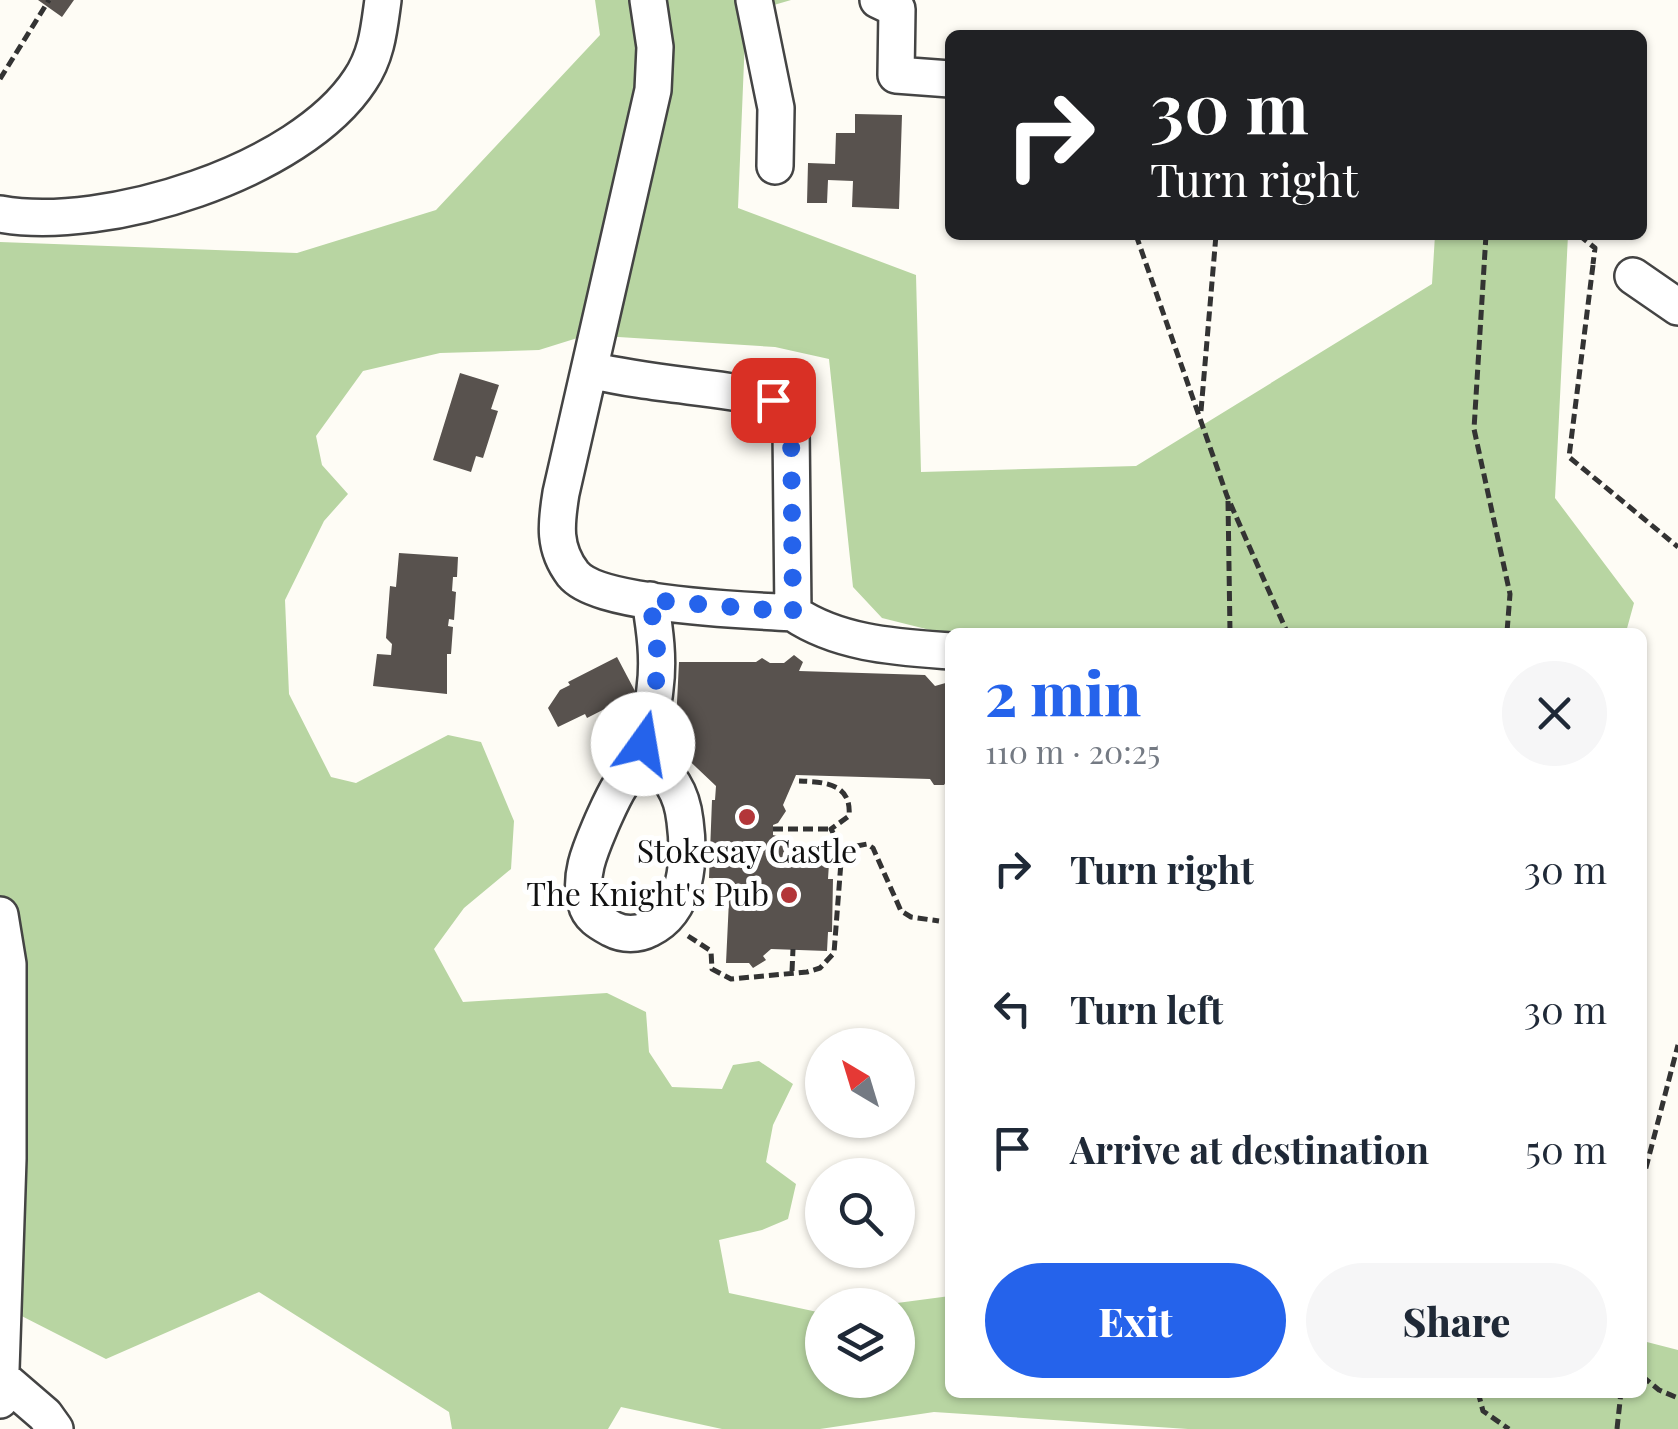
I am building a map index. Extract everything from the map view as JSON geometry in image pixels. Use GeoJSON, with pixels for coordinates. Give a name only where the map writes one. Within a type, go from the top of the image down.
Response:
{"type":"FeatureCollection","features":[{"type":"Feature","properties":{"kind":"street"},"geometry":{"type":"LineString","coordinates":[[0,214],[75,217],[131,206],[251,169],[304,136],[339,107],[376,50],[383,0]]}},
{"type":"Feature","properties":{"kind":"street"},"geometry":{"type":"LineString","coordinates":[[648,0],[655,48],[653,90],[560,493],[558,551],[575,577],[590,588],[650,600],[793,612],[812,625],[858,640],[945,651]]}},
{"type":"Feature","properties":{"kind":"street"},"geometry":{"type":"LineString","coordinates":[[754,0],[776,108],[775,166]]}},
{"type":"Feature","properties":{"kind":"street"},"geometry":{"type":"LineString","coordinates":[[878,0],[897,9],[896,75],[945,80]]}},
{"type":"Feature","properties":{"kind":"street"},"geometry":{"type":"LineString","coordinates":[[1634,276],[1678,307]]}},
{"type":"Feature","properties":{"kind":"street"},"geometry":{"type":"LineString","coordinates":[[591,370],[622,378],[726,389],[773,400],[791,428],[793,612]]}},
{"type":"Feature","properties":{"kind":"street"},"geometry":{"type":"LineString","coordinates":[[645,761],[643,744],[655,695],[658,656],[650,600]]}},
{"type":"Feature","properties":{"kind":"street"},"geometry":{"type":"LineString","coordinates":[[645,761],[658,766],[676,786],[685,815],[685,881],[664,921],[644,932],[620,934],[596,921],[586,906],[583,876],[588,854],[623,780],[634,766],[645,761]]}},
{"type":"Feature","properties":{"kind":"street"},"geometry":{"type":"LineString","coordinates":[[0,915],[8,964],[8,1158],[1,1389],[44,1415],[55,1429]]}},
{"type":"Feature","properties":{"kind":"path"},"geometry":{"type":"LineString","coordinates":[[0,79],[49,0]]}},
{"type":"Feature","properties":{"kind":"path"},"geometry":{"type":"LineString","coordinates":[[1138,240],[1228,496],[1285,628]]}},
{"type":"Feature","properties":{"kind":"path"},"geometry":{"type":"LineString","coordinates":[[1200,417],[1216,240]]}},
{"type":"Feature","properties":{"kind":"path"},"geometry":{"type":"LineString","coordinates":[[1486,240],[1474,429],[1510,594],[1506,628]]}},
{"type":"Feature","properties":{"kind":"path"},"geometry":{"type":"LineString","coordinates":[[1593,265],[1569,457],[1678,547]]}},
{"type":"Feature","properties":{"kind":"path"},"geometry":{"type":"LineString","coordinates":[[1228,496],[1230,628]]}},
{"type":"Feature","properties":{"kind":"path"},"geometry":{"type":"LineString","coordinates":[[773,829],[831,829],[849,816],[846,797],[830,783],[799,781]]}},
{"type":"Feature","properties":{"kind":"path"},"geometry":{"type":"LineString","coordinates":[[664,921],[711,950],[712,969],[731,979],[820,968],[834,952],[842,849],[831,829]]}},
{"type":"Feature","properties":{"kind":"path"},"geometry":{"type":"LineString","coordinates":[[842,849],[867,844],[874,848],[901,911],[911,917],[939,921]]}},
{"type":"Feature","properties":{"kind":"path"},"geometry":{"type":"LineString","coordinates":[[792,971],[793,949]]}},
{"type":"Feature","properties":{"kind":"path"},"geometry":{"type":"LineString","coordinates":[[1647,1164],[1678,1045]]}},
{"type":"Feature","properties":{"kind":"path"},"geometry":{"type":"LineString","coordinates":[[1647,1380],[1678,1398]]}},
{"type":"Feature","properties":{"kind":"path"},"geometry":{"type":"LineString","coordinates":[[1480,1398],[1483,1411],[1509,1429]]}},
{"type":"Feature","properties":{"kind":"path"},"geometry":{"type":"LineString","coordinates":[[1616,1429],[1621,1398]]}},
{"type":"Feature","properties":{"kind":"green space"},"geometry":{"type":"Polygon","coordinates":[[[595,0],[791,0],[746,13],[738,208],[916,275],[921,472],[1136,466],[1432,284],[1435,240],[1568,240],[1555,498],[1634,603],[1627,628],[945,628],[945,634],[882,618],[853,587],[829,359],[775,347],[587,335],[539,350],[440,353],[363,371],[316,436],[322,465],[348,494],[324,521],[285,600],[289,694],[331,777],[356,783],[448,735],[481,742],[514,821],[511,869],[464,908],[434,949],[463,1002],[607,993],[646,1012],[649,1052],[672,1087],[722,1089],[733,1065],[759,1061],[793,1084],[773,1125],[766,1162],[796,1184],[788,1219],[719,1240],[729,1293],[805,1309],[805,1398],[915,1398],[915,1301],[945,1297],[945,1398],[1647,1398],[1647,1342],[1678,1350],[1678,1429],[1188,1429],[934,1412],[820,1429],[722,1429],[621,1407],[608,1429],[452,1429],[449,1412],[259,1292],[106,1359],[0,1305],[0,242],[297,253],[436,210],[600,35],[595,0]]]}},
{"type":"Feature","properties":{"kind":"building"},"geometry":{"type":"Polygon","coordinates":[[[38,0],[74,0],[62,17],[38,0]]]}},
{"type":"Feature","properties":{"kind":"building"},"geometry":{"type":"Polygon","coordinates":[[[855,114],[902,115],[899,209],[852,207],[853,181],[828,180],[827,203],[807,203],[808,163],[835,164],[836,133],[855,133],[855,114]]]}},
{"type":"Feature","properties":{"kind":"building"},"geometry":{"type":"Polygon","coordinates":[[[460,373],[499,385],[491,409],[498,411],[483,458],[476,456],[471,472],[433,460],[460,373]]]}},
{"type":"Feature","properties":{"kind":"building"},"geometry":{"type":"Polygon","coordinates":[[[399,553],[458,557],[452,591],[456,592],[454,620],[449,619],[448,626],[453,627],[451,654],[447,654],[447,694],[373,686],[377,654],[391,655],[392,644],[386,638],[390,586],[396,587],[399,553]]]}},
{"type":"Feature","properties":{"kind":"building","name":"Stokesay Castle"},"geometry":{"type":"Polygon","coordinates":[[[794,655],[803,662],[799,671],[925,675],[935,686],[945,683],[945,784],[934,785],[930,779],[796,775],[783,805],[786,811],[773,825],[773,835],[781,837],[782,846],[830,848],[832,932],[828,932],[827,951],[771,949],[763,956],[766,960],[753,968],[749,963],[726,963],[730,879],[709,878],[716,786],[675,743],[679,662],[756,662],[762,658],[770,663],[784,663],[794,655]]]}},
{"type":"Feature","properties":{"kind":"building"},"geometry":{"type":"Polygon","coordinates":[[[617,657],[636,693],[587,718],[585,714],[558,727],[548,708],[560,690],[617,657]]]}},
{"type":"Feature","properties":{"kind":"place","name":"Stokesay Castle"},"geometry":{"type":"Point","coordinates":[747,817]}},
{"type":"Feature","properties":{"kind":"place","name":"The Knight's Pub"},"geometry":{"type":"Point","coordinates":[789,895]}},
{"type":"Feature","properties":{"kind":"route"},"geometry":{"type":"LineString","coordinates":[[643,744],[655,695],[658,656],[650,600],[793,612],[791,428],[773,400]]}}]}
